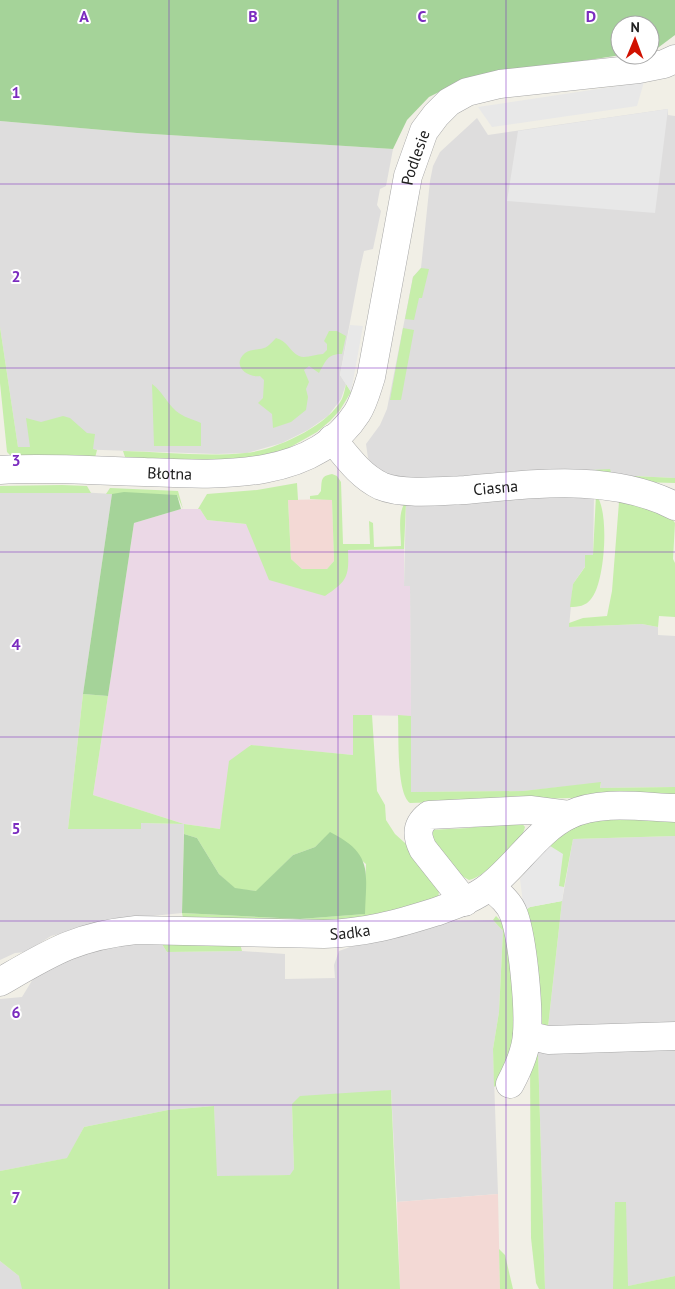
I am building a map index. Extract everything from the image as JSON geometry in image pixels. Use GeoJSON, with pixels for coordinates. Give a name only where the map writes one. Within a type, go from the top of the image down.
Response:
{"type":"FeatureCollection","features":[{"type":"Feature","properties":{"kind":"street","name":"Podlesie"},"geometry":{"type":"LineString","coordinates":[[332,439],[358,412],[368,387],[408,176],[424,131],[436,115],[448,102],[467,92],[500,84],[639,69],[664,64],[675,59]]}},
{"type":"Feature","properties":{"kind":"street","name":"Błotna"},"geometry":{"type":"LineString","coordinates":[[0,470],[194,474],[250,472],[276,467],[298,458],[332,439]]}},
{"type":"Feature","properties":{"kind":"street","name":"Ciasna"},"geometry":{"type":"LineString","coordinates":[[332,439],[366,477],[383,487],[395,490],[444,491],[566,483],[644,492],[675,506]]}},
{"type":"Feature","properties":{"kind":"street","name":"Sadka"},"geometry":{"type":"LineString","coordinates":[[0,982],[54,951],[97,934],[136,930],[251,934],[349,934],[386,928],[465,902],[490,887],[545,833],[569,815],[588,809],[675,808]]}},
{"type":"Feature","properties":{"kind":"street"},"geometry":{"type":"LineString","coordinates":[[465,902],[418,839],[418,827],[422,820],[429,815],[530,810],[569,815]]}},
{"type":"Feature","properties":{"kind":"street"},"geometry":{"type":"LineString","coordinates":[[490,887],[505,900],[514,915],[522,954],[527,1035],[519,1068],[510,1084]]}},
{"type":"Feature","properties":{"kind":"street"},"geometry":{"type":"LineString","coordinates":[[527,1035],[548,1040],[675,1036]]}},
{"type":"Feature","properties":{"kind":"shaded area"},"geometry":{"type":"Polygon","coordinates":[[[644,82],[637,106],[492,127],[478,107],[644,82]]]}},
{"type":"Feature","properties":{"kind":"shaded area"},"geometry":{"type":"Polygon","coordinates":[[[668,109],[668,115],[675,116],[675,478],[612,475],[392,478],[374,468],[368,458],[366,444],[380,425],[387,409],[413,277],[421,268],[430,181],[433,166],[440,152],[477,118],[488,135],[668,109]]]}},
{"type":"Feature","properties":{"kind":"shaded area"},"geometry":{"type":"Polygon","coordinates":[[[668,109],[655,213],[507,201],[518,131],[668,109]]]}},
{"type":"Feature","properties":{"kind":"shaded area"},"geometry":{"type":"Polygon","coordinates":[[[0,121],[137,133],[393,149],[386,186],[380,189],[377,205],[381,211],[373,249],[364,251],[360,269],[340,375],[346,384],[341,399],[328,416],[308,430],[282,443],[247,453],[216,454],[18,447],[0,327],[0,121]]]}},
{"type":"Feature","properties":{"kind":"shaded area"},"geometry":{"type":"Polygon","coordinates":[[[350,325],[363,326],[351,392],[340,375],[350,325]]]}},
{"type":"Feature","properties":{"kind":"shaded area"},"geometry":{"type":"Polygon","coordinates":[[[63,491],[112,494],[83,694],[68,829],[140,829],[141,823],[184,824],[182,913],[113,920],[51,936],[26,952],[15,953],[0,960],[0,493],[63,491]]]}},
{"type":"Feature","properties":{"kind":"shaded area"},"geometry":{"type":"Polygon","coordinates":[[[517,496],[594,496],[593,555],[573,584],[569,627],[642,624],[658,627],[658,635],[675,636],[675,787],[600,788],[601,783],[523,791],[411,792],[410,587],[404,586],[406,502],[517,496]]]}},
{"type":"Feature","properties":{"kind":"shaded area"},"geometry":{"type":"Polygon","coordinates":[[[332,499],[334,561],[327,569],[302,569],[291,559],[288,500],[332,499]]]}},
{"type":"Feature","properties":{"kind":"shaded area"},"geometry":{"type":"Polygon","coordinates":[[[181,509],[200,509],[207,520],[246,524],[325,596],[348,550],[404,549],[404,586],[410,586],[411,716],[354,715],[353,755],[250,745],[226,789],[220,829],[184,824],[93,795],[134,523],[181,509]]]}},
{"type":"Feature","properties":{"kind":"shaded area"},"geometry":{"type":"Polygon","coordinates":[[[675,836],[675,1025],[548,1027],[562,901],[573,839],[675,836]]]}},
{"type":"Feature","properties":{"kind":"shaded area"},"geometry":{"type":"Polygon","coordinates":[[[547,844],[563,854],[559,886],[564,887],[562,901],[530,907],[524,911],[520,879],[547,844]]]}},
{"type":"Feature","properties":{"kind":"shaded area"},"geometry":{"type":"Polygon","coordinates":[[[493,920],[503,931],[499,1012],[493,1049],[498,1194],[397,1202],[391,1090],[292,1104],[294,1169],[291,1175],[216,1177],[214,1106],[168,1110],[84,1127],[68,1158],[0,1171],[0,999],[22,997],[36,974],[64,961],[120,943],[160,941],[167,952],[242,951],[285,954],[285,979],[335,978],[334,965],[339,951],[358,944],[446,921],[493,920]]]}},
{"type":"Feature","properties":{"kind":"shaded area"},"geometry":{"type":"Polygon","coordinates":[[[675,1047],[675,1276],[615,1289],[545,1289],[538,1052],[675,1047]]]}},
{"type":"Feature","properties":{"kind":"shaded area"},"geometry":{"type":"Polygon","coordinates":[[[498,1194],[500,1289],[400,1289],[397,1202],[498,1194]]]}},
{"type":"Feature","properties":{"kind":"shaded area"},"geometry":{"type":"Polygon","coordinates":[[[0,1261],[19,1276],[36,1289],[0,1289],[0,1261]]]}},
{"type":"Feature","properties":{"kind":"green space"},"geometry":{"type":"Polygon","coordinates":[[[0,0],[675,0],[675,35],[660,46],[660,15],[610,15],[610,57],[465,79],[429,97],[407,120],[393,149],[137,133],[0,121],[0,0]]]}},
{"type":"Feature","properties":{"kind":"green space"},"geometry":{"type":"Polygon","coordinates":[[[421,268],[429,269],[422,298],[419,298],[414,320],[405,319],[413,277],[421,268]]]}},
{"type":"Feature","properties":{"kind":"green space"},"geometry":{"type":"Polygon","coordinates":[[[0,327],[18,447],[30,447],[26,418],[41,422],[63,416],[70,418],[87,433],[95,434],[93,449],[97,450],[95,458],[11,456],[7,452],[0,383],[0,327]]]}},
{"type":"Feature","properties":{"kind":"green space"},"geometry":{"type":"Polygon","coordinates":[[[403,328],[414,330],[401,400],[390,400],[403,328]]]}},
{"type":"Feature","properties":{"kind":"green space"},"geometry":{"type":"Polygon","coordinates":[[[329,331],[337,331],[346,336],[342,354],[330,357],[319,373],[309,366],[304,370],[309,382],[306,389],[308,397],[306,410],[291,422],[273,428],[272,414],[258,403],[263,398],[264,380],[260,376],[250,375],[242,370],[240,366],[241,358],[247,352],[266,347],[276,338],[283,341],[299,356],[323,354],[327,350],[327,344],[324,341],[329,331]]]}},
{"type":"Feature","properties":{"kind":"green space"},"geometry":{"type":"Polygon","coordinates":[[[152,384],[176,411],[201,423],[201,446],[154,446],[152,384]]]}},
{"type":"Feature","properties":{"kind":"green space"},"geometry":{"type":"Polygon","coordinates":[[[346,384],[351,392],[340,410],[317,432],[287,449],[235,462],[126,460],[123,451],[215,455],[245,453],[270,448],[299,435],[325,419],[342,399],[346,384]]]}},
{"type":"Feature","properties":{"kind":"green space"},"geometry":{"type":"Polygon","coordinates":[[[610,469],[612,475],[675,478],[675,483],[462,477],[610,469]]]}},
{"type":"Feature","properties":{"kind":"green space"},"geometry":{"type":"Polygon","coordinates":[[[332,474],[337,476],[341,482],[343,544],[370,544],[369,521],[373,523],[374,547],[401,546],[400,517],[406,502],[404,549],[348,550],[346,577],[343,582],[325,596],[269,580],[246,524],[207,520],[200,509],[198,509],[207,494],[257,490],[297,483],[298,500],[288,500],[291,559],[302,569],[327,569],[334,561],[332,500],[310,499],[310,496],[318,495],[324,478],[332,474]]]}},
{"type":"Feature","properties":{"kind":"green space"},"geometry":{"type":"Polygon","coordinates":[[[0,486],[87,486],[91,493],[0,493],[0,486]]]}},
{"type":"Feature","properties":{"kind":"green space"},"geometry":{"type":"Polygon","coordinates":[[[110,488],[178,491],[183,509],[177,495],[106,494],[110,488]]]}},
{"type":"Feature","properties":{"kind":"green space"},"geometry":{"type":"Polygon","coordinates":[[[124,492],[177,495],[181,509],[134,523],[108,696],[83,694],[112,494],[124,492]]]}},
{"type":"Feature","properties":{"kind":"green space"},"geometry":{"type":"Polygon","coordinates":[[[596,495],[603,515],[604,531],[600,579],[596,591],[587,603],[582,606],[570,607],[573,584],[585,567],[585,555],[593,555],[596,495]]]}},
{"type":"Feature","properties":{"kind":"green space"},"geometry":{"type":"Polygon","coordinates":[[[622,499],[670,516],[675,523],[673,559],[675,563],[675,617],[659,616],[658,627],[642,624],[569,627],[569,623],[583,618],[607,616],[612,591],[619,502],[622,499]]]}},
{"type":"Feature","properties":{"kind":"green space"},"geometry":{"type":"Polygon","coordinates":[[[83,694],[108,696],[93,795],[184,824],[141,823],[141,829],[68,829],[83,694]]]}},
{"type":"Feature","properties":{"kind":"green space"},"geometry":{"type":"Polygon","coordinates":[[[353,715],[372,715],[377,791],[385,805],[386,820],[395,834],[415,852],[439,891],[438,899],[360,924],[183,918],[182,913],[300,919],[364,914],[366,864],[330,833],[315,847],[293,855],[257,891],[235,889],[219,874],[197,838],[184,834],[184,824],[220,829],[229,761],[251,745],[353,755],[353,715]]]}},
{"type":"Feature","properties":{"kind":"green space"},"geometry":{"type":"Polygon","coordinates":[[[398,715],[411,716],[411,792],[523,791],[601,782],[600,788],[675,787],[675,799],[600,797],[410,803],[402,788],[400,776],[398,715]]]}},
{"type":"Feature","properties":{"kind":"green space"},"geometry":{"type":"Polygon","coordinates":[[[591,816],[675,817],[675,836],[573,839],[564,887],[559,887],[547,844],[591,816]]]}},
{"type":"Feature","properties":{"kind":"green space"},"geometry":{"type":"Polygon","coordinates":[[[511,820],[520,821],[525,827],[517,842],[493,866],[469,880],[443,860],[435,847],[429,830],[469,828],[511,820]]]}},
{"type":"Feature","properties":{"kind":"green space"},"geometry":{"type":"Polygon","coordinates":[[[330,832],[354,848],[361,857],[366,876],[365,914],[300,919],[182,913],[184,834],[197,838],[219,874],[235,888],[256,891],[293,855],[315,847],[330,832]]]}},
{"type":"Feature","properties":{"kind":"green space"},"geometry":{"type":"Polygon","coordinates":[[[562,901],[548,1027],[539,1022],[524,911],[530,907],[562,901]]]}},
{"type":"Feature","properties":{"kind":"green space"},"geometry":{"type":"Polygon","coordinates":[[[496,916],[509,929],[518,1033],[500,1082],[494,1087],[493,1049],[499,1012],[503,931],[493,920],[496,916]]]}},
{"type":"Feature","properties":{"kind":"green space"},"geometry":{"type":"Polygon","coordinates":[[[109,940],[239,940],[242,951],[167,952],[160,941],[120,943],[64,961],[109,940]]]}},
{"type":"Feature","properties":{"kind":"green space"},"geometry":{"type":"Polygon","coordinates":[[[538,1052],[545,1289],[539,1289],[536,1283],[531,1238],[530,1060],[538,1052]]]}},
{"type":"Feature","properties":{"kind":"green space"},"geometry":{"type":"Polygon","coordinates":[[[391,1090],[400,1289],[22,1289],[19,1276],[0,1261],[0,1171],[67,1158],[84,1127],[168,1110],[214,1106],[217,1176],[290,1175],[294,1169],[292,1104],[300,1096],[391,1090]]]}},
{"type":"Feature","properties":{"kind":"green space"},"geometry":{"type":"Polygon","coordinates":[[[615,1202],[626,1202],[628,1286],[675,1276],[675,1289],[613,1289],[615,1202]]]}},
{"type":"Feature","properties":{"kind":"green space"},"geometry":{"type":"Polygon","coordinates":[[[499,1249],[505,1255],[513,1289],[500,1289],[499,1249]]]}}]}
